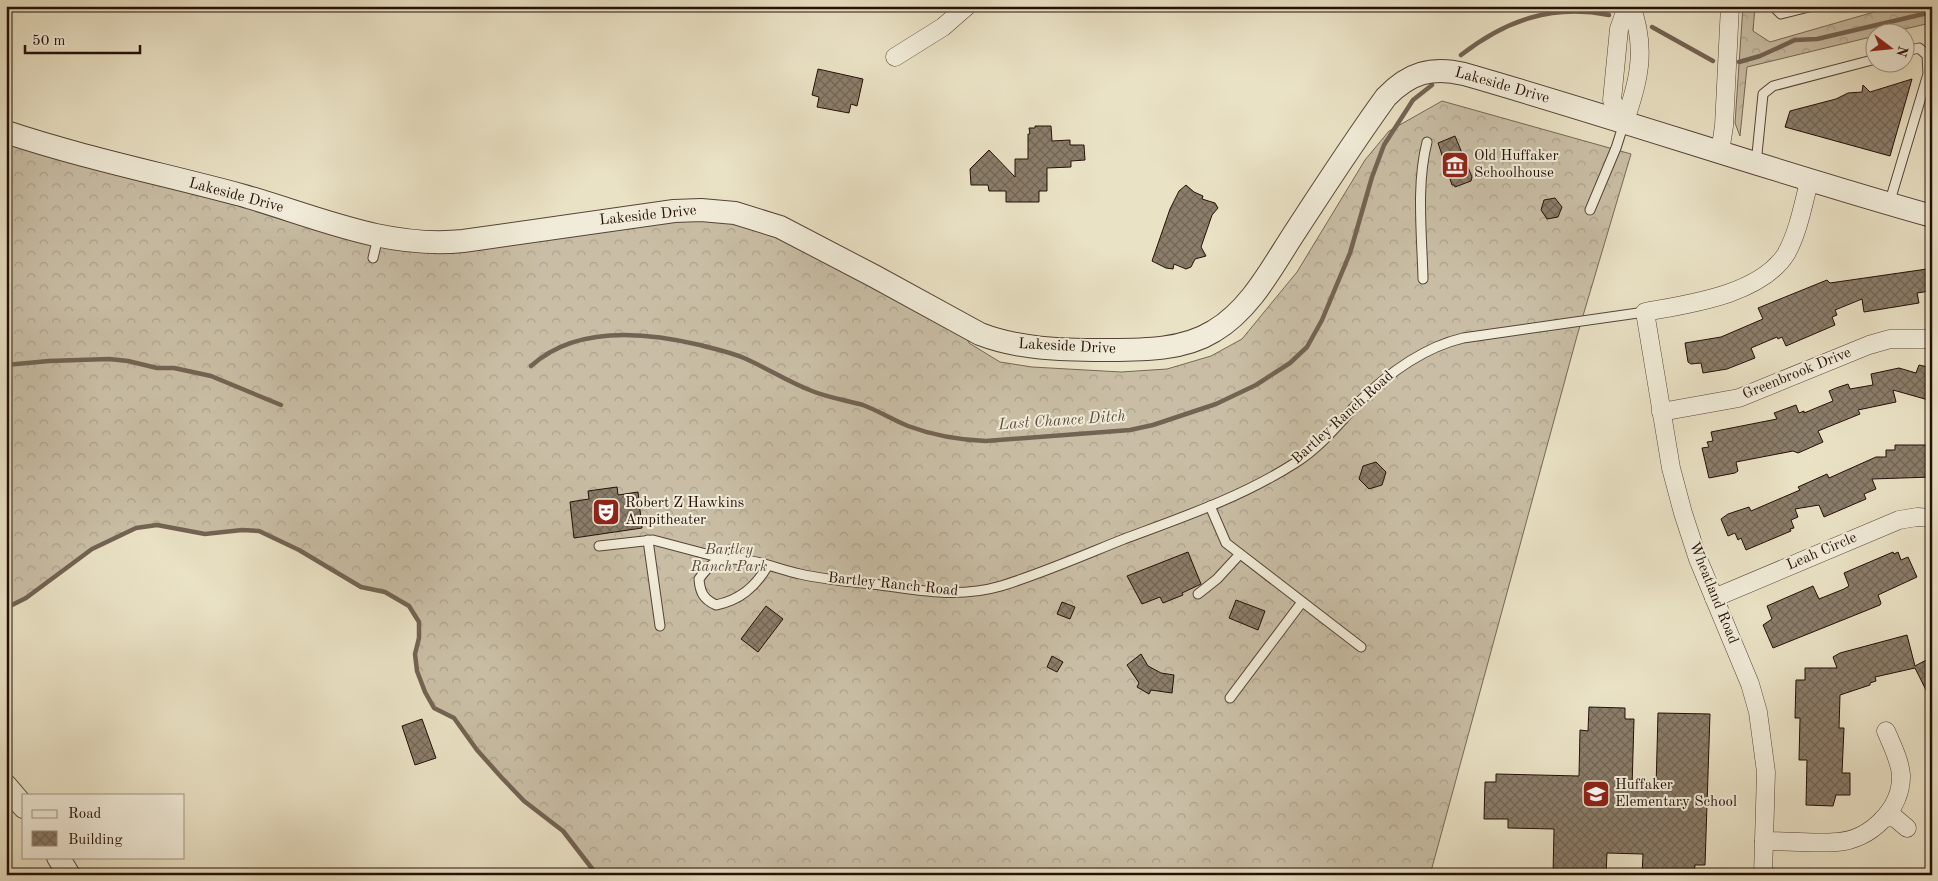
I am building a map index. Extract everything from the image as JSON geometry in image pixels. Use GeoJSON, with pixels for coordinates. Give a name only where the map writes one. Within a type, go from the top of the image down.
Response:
{"type":"FeatureCollection","features":[{"type":"Feature","properties":{"kind":"street"},"geometry":{"type":"LineString","coordinates":[[895,57],[943,27],[968,6]]}},
{"type":"Feature","properties":{"kind":"street"},"geometry":{"type":"LineString","coordinates":[[1624,123],[1612,100],[1619,29],[1627,6]]}},
{"type":"Feature","properties":{"kind":"street"},"geometry":{"type":"LineString","coordinates":[[1624,123],[1636,91],[1641,50],[1631,6]]}},
{"type":"Feature","properties":{"kind":"street"},"geometry":{"type":"LineString","coordinates":[[1720,152],[1724,126],[1730,6]]}},
{"type":"Feature","properties":{"kind":"street","name":"Lakeside Drive"},"geometry":{"type":"LineString","coordinates":[[6,132],[107,163],[242,196],[378,236],[421,242],[453,242],[651,213],[683,210],[720,211],[764,221],[799,236],[881,279],[948,318],[994,340],[1024,346],[1066,350],[1162,348],[1192,341],[1214,332],[1243,307],[1257,290],[1386,97],[1406,79],[1415,74],[1435,70],[1464,74],[1720,152],[1810,182],[1932,216]]}},
{"type":"Feature","properties":{"kind":"street","name":"Bartley Ranch Road"},"geometry":{"type":"LineString","coordinates":[[1645,312],[1696,303],[1727,293],[1761,279],[1775,268],[1786,254],[1793,238],[1810,182]]}},
{"type":"Feature","properties":{"kind":"street","name":"Wheatland Road"},"geometry":{"type":"LineString","coordinates":[[1645,312],[1671,468],[1683,513],[1714,598],[1750,684],[1758,712],[1766,772],[1763,875]]}},
{"type":"Feature","properties":{"kind":"street","name":"Greenbrook Drive"},"geometry":{"type":"LineString","coordinates":[[1661,412],[1739,398],[1869,345],[1890,339],[1932,339]]}},
{"type":"Feature","properties":{"kind":"street","name":"Leah Circle"},"geometry":{"type":"LineString","coordinates":[[1714,598],[1899,520],[1917,517],[1932,518]]}},
{"type":"Feature","properties":{"kind":"street"},"geometry":{"type":"LineString","coordinates":[[1764,841],[1838,842],[1856,838],[1872,830],[1893,805],[1899,788],[1901,774],[1886,731]]}},
{"type":"Feature","properties":{"kind":"street"},"geometry":{"type":"LineString","coordinates":[[6,786],[22,805]]}},
{"type":"Feature","properties":{"kind":"street"},"geometry":{"type":"LineString","coordinates":[[1884,818],[1894,817],[1906,828]]}},
{"type":"Feature","properties":{"kind":"street"},"geometry":{"type":"LineString","coordinates":[[59,858],[70,875]]}},
{"type":"Feature","properties":{"kind":"lane"},"geometry":{"type":"LineString","coordinates":[[1772,6],[1781,14],[1813,6]]}},
{"type":"Feature","properties":{"kind":"lane"},"geometry":{"type":"LineString","coordinates":[[1889,204],[1928,74],[1928,55],[1919,48],[1916,49]]}},
{"type":"Feature","properties":{"kind":"lane"},"geometry":{"type":"LineString","coordinates":[[1756,164],[1764,94],[1773,86],[1866,62]]}},
{"type":"Feature","properties":{"kind":"lane"},"geometry":{"type":"LineString","coordinates":[[1590,210],[1616,148],[1624,123]]}},
{"type":"Feature","properties":{"kind":"lane"},"geometry":{"type":"LineString","coordinates":[[1422,279],[1421,210],[1424,155],[1427,142]]}},
{"type":"Feature","properties":{"kind":"lane"},"geometry":{"type":"LineString","coordinates":[[373,258],[378,236]]}},
{"type":"Feature","properties":{"kind":"lane","name":"Bartley Ranch Road"},"geometry":{"type":"LineString","coordinates":[[600,546],[653,540],[725,560],[736,559],[802,575],[950,594],[975,592],[1002,586],[1262,484],[1298,461],[1319,444],[1378,384],[1403,366],[1452,341],[1552,324],[1645,312]]}},
{"type":"Feature","properties":{"kind":"lane"},"geometry":{"type":"LineString","coordinates":[[1210,506],[1226,543],[1361,647]]}},
{"type":"Feature","properties":{"kind":"lane"},"geometry":{"type":"LineString","coordinates":[[648,540],[660,626]]}},
{"type":"Feature","properties":{"kind":"lane"},"geometry":{"type":"LineString","coordinates":[[1198,594],[1217,579],[1240,554]]}},
{"type":"Feature","properties":{"kind":"lane"},"geometry":{"type":"LineString","coordinates":[[725,560],[707,568],[698,579],[702,596],[716,605],[733,601],[743,595],[761,577],[767,566]]}},
{"type":"Feature","properties":{"kind":"lane"},"geometry":{"type":"LineString","coordinates":[[1230,698],[1302,602]]}},
{"type":"Feature","properties":{"kind":"green space"},"geometry":{"type":"Polygon","coordinates":[[[1743,6],[1755,6],[1753,31],[1770,42],[1895,6],[1932,6],[1932,26],[1926,24],[1916,26],[1916,22],[1866,22],[1866,38],[1747,67],[1740,136],[1735,123],[1743,6]]]}},
{"type":"Feature","properties":{"kind":"green space","name":"Bartley Ranch Park"},"geometry":{"type":"Polygon","coordinates":[[[1442,101],[1631,154],[1577,336],[1430,875],[597,875],[563,831],[524,801],[502,778],[477,750],[454,718],[434,708],[417,671],[415,654],[419,638],[419,622],[409,606],[385,592],[361,587],[299,550],[259,531],[242,530],[205,534],[157,525],[136,528],[91,549],[26,598],[6,608],[6,138],[369,240],[650,214],[747,218],[963,330],[969,343],[1000,362],[1032,367],[1121,372],[1167,369],[1211,356],[1242,339],[1297,272],[1365,160],[1389,131],[1442,101]]]}},
{"type":"Feature","properties":{"kind":"building"},"geometry":{"type":"Polygon","coordinates":[[[818,69],[863,79],[857,106],[851,104],[849,113],[817,107],[819,97],[812,95],[818,69]]]}},
{"type":"Feature","properties":{"kind":"building"},"geometry":{"type":"Polygon","coordinates":[[[1912,79],[1890,156],[1785,127],[1790,111],[1836,99],[1848,93],[1862,92],[1863,85],[1870,92],[1912,79]]]}},
{"type":"Feature","properties":{"kind":"building"},"geometry":{"type":"Polygon","coordinates":[[[1035,126],[1051,126],[1052,141],[1070,140],[1070,145],[1084,145],[1085,160],[1071,161],[1071,167],[1047,168],[1047,191],[1039,191],[1039,202],[1006,202],[1006,191],[989,191],[988,185],[971,185],[970,169],[989,150],[1015,177],[1015,159],[1028,159],[1029,128],[1035,128],[1035,126]]]}},
{"type":"Feature","properties":{"kind":"building"},"geometry":{"type":"Polygon","coordinates":[[[1455,136],[1472,177],[1471,181],[1455,187],[1452,185],[1438,143],[1455,136]]]}},
{"type":"Feature","properties":{"kind":"building"},"geometry":{"type":"Polygon","coordinates":[[[1186,185],[1194,192],[1203,196],[1202,199],[1215,203],[1218,208],[1212,215],[1201,247],[1206,256],[1195,259],[1191,267],[1186,269],[1174,264],[1173,269],[1166,268],[1152,261],[1170,209],[1179,191],[1186,185]]]}},
{"type":"Feature","properties":{"kind":"building"},"geometry":{"type":"Polygon","coordinates":[[[1555,198],[1562,207],[1558,217],[1547,219],[1541,210],[1544,200],[1555,198]]]}},
{"type":"Feature","properties":{"kind":"building"},"geometry":{"type":"Polygon","coordinates":[[[1927,269],[1930,291],[1917,293],[1919,303],[1864,312],[1862,299],[1835,310],[1837,315],[1832,317],[1835,325],[1786,346],[1782,337],[1778,339],[1777,337],[1751,348],[1755,358],[1727,369],[1703,373],[1701,363],[1691,364],[1688,362],[1685,343],[1721,337],[1763,319],[1758,308],[1827,280],[1830,283],[1927,269]]]}},
{"type":"Feature","properties":{"kind":"building"},"geometry":{"type":"Polygon","coordinates":[[[1919,365],[1932,368],[1932,401],[1893,390],[1896,402],[1858,410],[1860,414],[1818,431],[1823,442],[1798,453],[1793,451],[1736,462],[1738,471],[1735,473],[1709,478],[1702,448],[1709,447],[1707,442],[1713,441],[1711,432],[1777,419],[1774,413],[1796,405],[1799,413],[1804,411],[1804,413],[1833,401],[1829,391],[1836,388],[1848,384],[1850,389],[1873,385],[1871,374],[1899,368],[1916,373],[1919,365]]]}},
{"type":"Feature","properties":{"kind":"building"},"geometry":{"type":"Polygon","coordinates":[[[1895,445],[1932,445],[1932,477],[1872,479],[1876,489],[1864,494],[1866,499],[1824,517],[1819,505],[1795,509],[1798,517],[1791,520],[1794,528],[1790,529],[1791,531],[1746,550],[1741,538],[1738,540],[1735,533],[1728,536],[1721,519],[1728,514],[1749,507],[1751,511],[1800,490],[1798,487],[1827,474],[1829,478],[1876,457],[1886,457],[1886,450],[1895,450],[1895,445]]]}},
{"type":"Feature","properties":{"kind":"building"},"geometry":{"type":"Polygon","coordinates":[[[1376,462],[1386,472],[1382,485],[1369,489],[1359,479],[1363,466],[1376,462]]]}},
{"type":"Feature","properties":{"kind":"building","name":"Robert Z Hawkins Ampitheater"},"geometry":{"type":"Polygon","coordinates":[[[617,487],[618,495],[638,492],[642,528],[574,538],[570,502],[589,499],[588,491],[617,487]]]}},
{"type":"Feature","properties":{"kind":"building"},"geometry":{"type":"Polygon","coordinates":[[[1188,552],[1201,584],[1182,593],[1183,595],[1163,603],[1160,597],[1142,604],[1127,576],[1188,552]]]}},
{"type":"Feature","properties":{"kind":"building"},"geometry":{"type":"Polygon","coordinates":[[[1893,552],[1894,554],[1898,552],[1901,560],[1908,557],[1917,577],[1878,595],[1880,605],[1773,648],[1763,625],[1772,619],[1767,606],[1813,586],[1819,599],[1844,589],[1849,586],[1844,573],[1893,552]]]}},
{"type":"Feature","properties":{"kind":"building"},"geometry":{"type":"Polygon","coordinates":[[[1236,600],[1265,611],[1258,630],[1229,618],[1236,600]]]}},
{"type":"Feature","properties":{"kind":"building"},"geometry":{"type":"Polygon","coordinates":[[[1062,602],[1075,607],[1070,619],[1057,614],[1062,602]]]}},
{"type":"Feature","properties":{"kind":"building"},"geometry":{"type":"Polygon","coordinates":[[[766,606],[783,619],[758,652],[741,639],[766,606]]]}},
{"type":"Feature","properties":{"kind":"building"},"geometry":{"type":"Polygon","coordinates":[[[1907,635],[1915,666],[1932,657],[1932,702],[1915,668],[1875,677],[1876,681],[1870,683],[1870,685],[1840,695],[1839,728],[1844,728],[1842,773],[1850,773],[1850,795],[1836,795],[1833,806],[1806,805],[1807,760],[1799,760],[1800,718],[1795,718],[1796,680],[1805,680],[1805,668],[1837,668],[1833,657],[1840,653],[1907,635]]]}},
{"type":"Feature","properties":{"kind":"building"},"geometry":{"type":"Polygon","coordinates":[[[1141,654],[1148,666],[1161,673],[1174,675],[1172,693],[1151,690],[1149,694],[1137,687],[1139,683],[1127,665],[1141,654]]]}},
{"type":"Feature","properties":{"kind":"building"},"geometry":{"type":"Polygon","coordinates":[[[1052,656],[1063,662],[1057,672],[1047,667],[1052,656]]]}},
{"type":"Feature","properties":{"kind":"building","name":"Huffaker Elementary School"},"geometry":{"type":"Polygon","coordinates":[[[1589,707],[1625,708],[1625,719],[1634,719],[1632,788],[1656,788],[1658,713],[1710,714],[1705,865],[1695,865],[1694,875],[1642,875],[1643,854],[1607,853],[1606,875],[1553,875],[1554,829],[1508,828],[1508,819],[1484,819],[1485,782],[1496,782],[1496,774],[1579,776],[1580,730],[1588,731],[1589,707]]]}},
{"type":"Feature","properties":{"kind":"building"},"geometry":{"type":"Polygon","coordinates":[[[422,719],[436,758],[415,765],[402,726],[422,719]]]}},
{"type":"Feature","properties":{"kind":"waterway","name":"Last Chance Ditch"},"geometry":{"type":"LineString","coordinates":[[1461,55],[1495,32],[1530,18],[1568,12],[1609,15]]}},
{"type":"Feature","properties":{"kind":"waterway","name":"Last Chance Ditch"},"geometry":{"type":"LineString","coordinates":[[1739,62],[1760,56],[1795,40],[1817,39],[1932,12]]}},
{"type":"Feature","properties":{"kind":"waterway","name":"Last Chance Ditch"},"geometry":{"type":"LineString","coordinates":[[1652,27],[1713,61]]}},
{"type":"Feature","properties":{"kind":"waterway","name":"Last Chance Ditch"},"geometry":{"type":"LineString","coordinates":[[531,366],[549,353],[569,344],[590,338],[612,335],[657,337],[679,340],[733,354],[812,391],[863,405],[908,426],[947,437],[986,441],[1130,430],[1153,425],[1216,404],[1256,385],[1290,363],[1307,347],[1322,320],[1350,253],[1372,177],[1384,145],[1413,100],[1432,85]]}},
{"type":"Feature","properties":{"kind":"waterway","name":"Last Chance Ditch"},"geometry":{"type":"LineString","coordinates":[[6,365],[109,359],[128,361],[157,368],[174,368],[211,376],[281,405]]}},
{"type":"Feature","properties":{"kind":"waterway"},"geometry":{"type":"LineString","coordinates":[[6,608],[26,598],[92,549],[136,528],[157,525],[205,534],[242,530],[259,531],[299,550],[361,587],[385,592],[409,606],[419,622],[419,638],[415,654],[417,671],[434,708],[454,718],[477,750],[502,778],[524,801],[563,831],[597,875]]}},
{"type":"Feature","properties":{"kind":"place","name":"Old Huffaker Schoolhouse"},"geometry":{"type":"Point","coordinates":[1455,165]}},
{"type":"Feature","properties":{"kind":"place","name":"Robert Z Hawkins Ampitheater"},"geometry":{"type":"Point","coordinates":[606,512]}},
{"type":"Feature","properties":{"kind":"place","name":"Huffaker Elementary School"},"geometry":{"type":"Point","coordinates":[1596,794]}}]}
